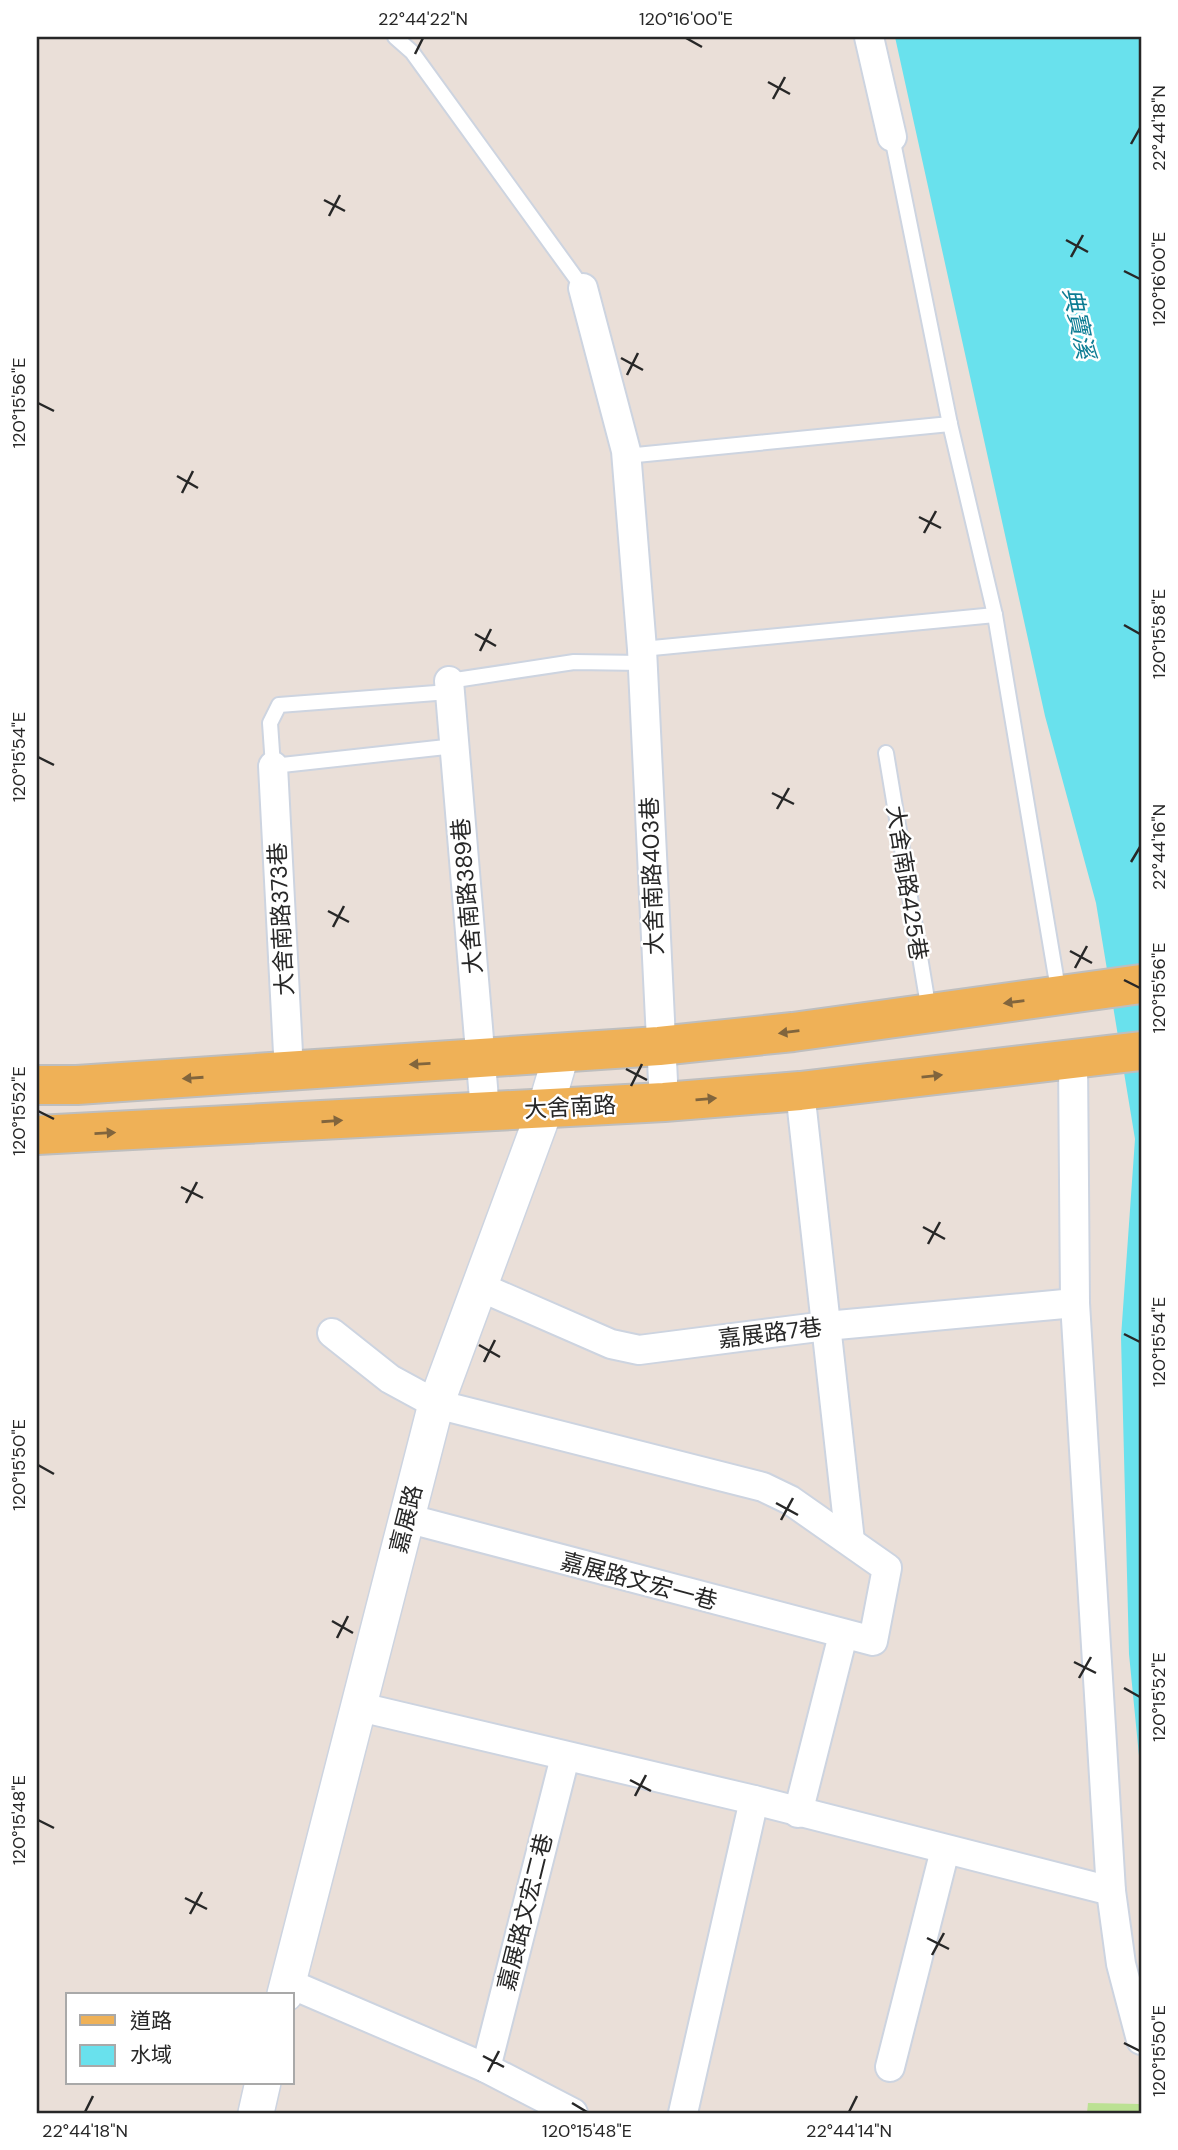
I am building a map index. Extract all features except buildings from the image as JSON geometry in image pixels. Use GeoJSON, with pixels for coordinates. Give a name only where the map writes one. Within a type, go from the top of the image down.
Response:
{"type":"FeatureCollection","features":[{"type":"Feature","properties":{"kind":"main road"},"geometry":{"type":"LineString","coordinates":[[37,1084],[561,1055],[793,1032],[1141,984]]}},
{"type":"Feature","properties":{"kind":"main road","name":"大舍南路"},"geometry":{"type":"LineString","coordinates":[[37,1135],[664,1102],[800,1091],[1141,1051]]}},
{"type":"Feature","properties":{"kind":"street"},"geometry":{"type":"LineString","coordinates":[[869,37],[892,137]]}},
{"type":"Feature","properties":{"kind":"street","name":"大舍南路403巷"},"geometry":{"type":"LineString","coordinates":[[583,288],[626,456],[643,656],[659,1046],[664,1102]]}},
{"type":"Feature","properties":{"kind":"street","name":"大舍南路389巷"},"geometry":{"type":"LineString","coordinates":[[449,687],[485,1111]]}},
{"type":"Feature","properties":{"kind":"street","name":"大舍南路373巷"},"geometry":{"type":"LineString","coordinates":[[273,766],[289,1072]]}},
{"type":"Feature","properties":{"kind":"street","name":"嘉展路"},"geometry":{"type":"LineString","coordinates":[[287,1989],[436,1404],[545,1109],[561,1055]]}},
{"type":"Feature","properties":{"kind":"street"},"geometry":{"type":"LineString","coordinates":[[1087,1058],[1075,1303],[1111,1891],[1121,1964],[1141,2040]]}},
{"type":"Feature","properties":{"kind":"street"},"geometry":{"type":"LineString","coordinates":[[800,1091],[850,1541]]}},
{"type":"Feature","properties":{"kind":"street","name":"嘉展路7巷"},"geometry":{"type":"LineString","coordinates":[[478,1286],[611,1344],[639,1350],[825,1326],[1075,1303]]}},
{"type":"Feature","properties":{"kind":"street"},"geometry":{"type":"LineString","coordinates":[[331,1333],[390,1378],[436,1404],[763,1487],[790,1500],[850,1541]]}},
{"type":"Feature","properties":{"kind":"street","name":"嘉展路文宏一巷"},"geometry":{"type":"LineString","coordinates":[[405,1518],[873,1641],[887,1568],[850,1541]]}},
{"type":"Feature","properties":{"kind":"street"},"geometry":{"type":"LineString","coordinates":[[798,1813],[843,1635]]}},
{"type":"Feature","properties":{"kind":"street"},"geometry":{"type":"LineString","coordinates":[[360,1707],[754,1800],[1111,1891]]}},
{"type":"Feature","properties":{"kind":"street","name":"嘉展路文宏二巷"},"geometry":{"type":"LineString","coordinates":[[486,2068],[565,1757]]}},
{"type":"Feature","properties":{"kind":"street"},"geometry":{"type":"LineString","coordinates":[[683,2113],[754,1800]]}},
{"type":"Feature","properties":{"kind":"street"},"geometry":{"type":"LineString","coordinates":[[890,2067],[945,1850]]}},
{"type":"Feature","properties":{"kind":"street"},"geometry":{"type":"LineString","coordinates":[[287,1989],[486,2068],[573,2113]]}},
{"type":"Feature","properties":{"kind":"street"},"geometry":{"type":"LineString","coordinates":[[256,2113],[263,2084]]}},
{"type":"Feature","properties":{"kind":"lane"},"geometry":{"type":"LineString","coordinates":[[395,37],[412,52],[583,288]]}},
{"type":"Feature","properties":{"kind":"lane"},"geometry":{"type":"LineString","coordinates":[[892,137],[950,424],[995,615],[1070,995]]}},
{"type":"Feature","properties":{"kind":"lane"},"geometry":{"type":"LineString","coordinates":[[626,456],[950,424]]}},
{"type":"Feature","properties":{"kind":"lane"},"geometry":{"type":"LineString","coordinates":[[455,746],[273,766],[270,723],[279,705],[449,687],[574,662],[995,615]]}},
{"type":"Feature","properties":{"kind":"lane","name":"大舍南路425巷"},"geometry":{"type":"LineString","coordinates":[[886,753],[929,1012]]}},
{"type":"Feature","properties":{"kind":"green space"},"geometry":{"type":"Polygon","coordinates":[[[1088,2103],[1141,2104],[1141,2113],[1087,2113],[1088,2103]]]}},
{"type":"Feature","properties":{"kind":"water","name":"典寶溪"},"geometry":{"type":"Polygon","coordinates":[[[895,37],[1141,37],[1141,1776],[1129,1654],[1121,1337],[1135,1139],[1096,903],[1045,716],[895,37]]]}}]}
